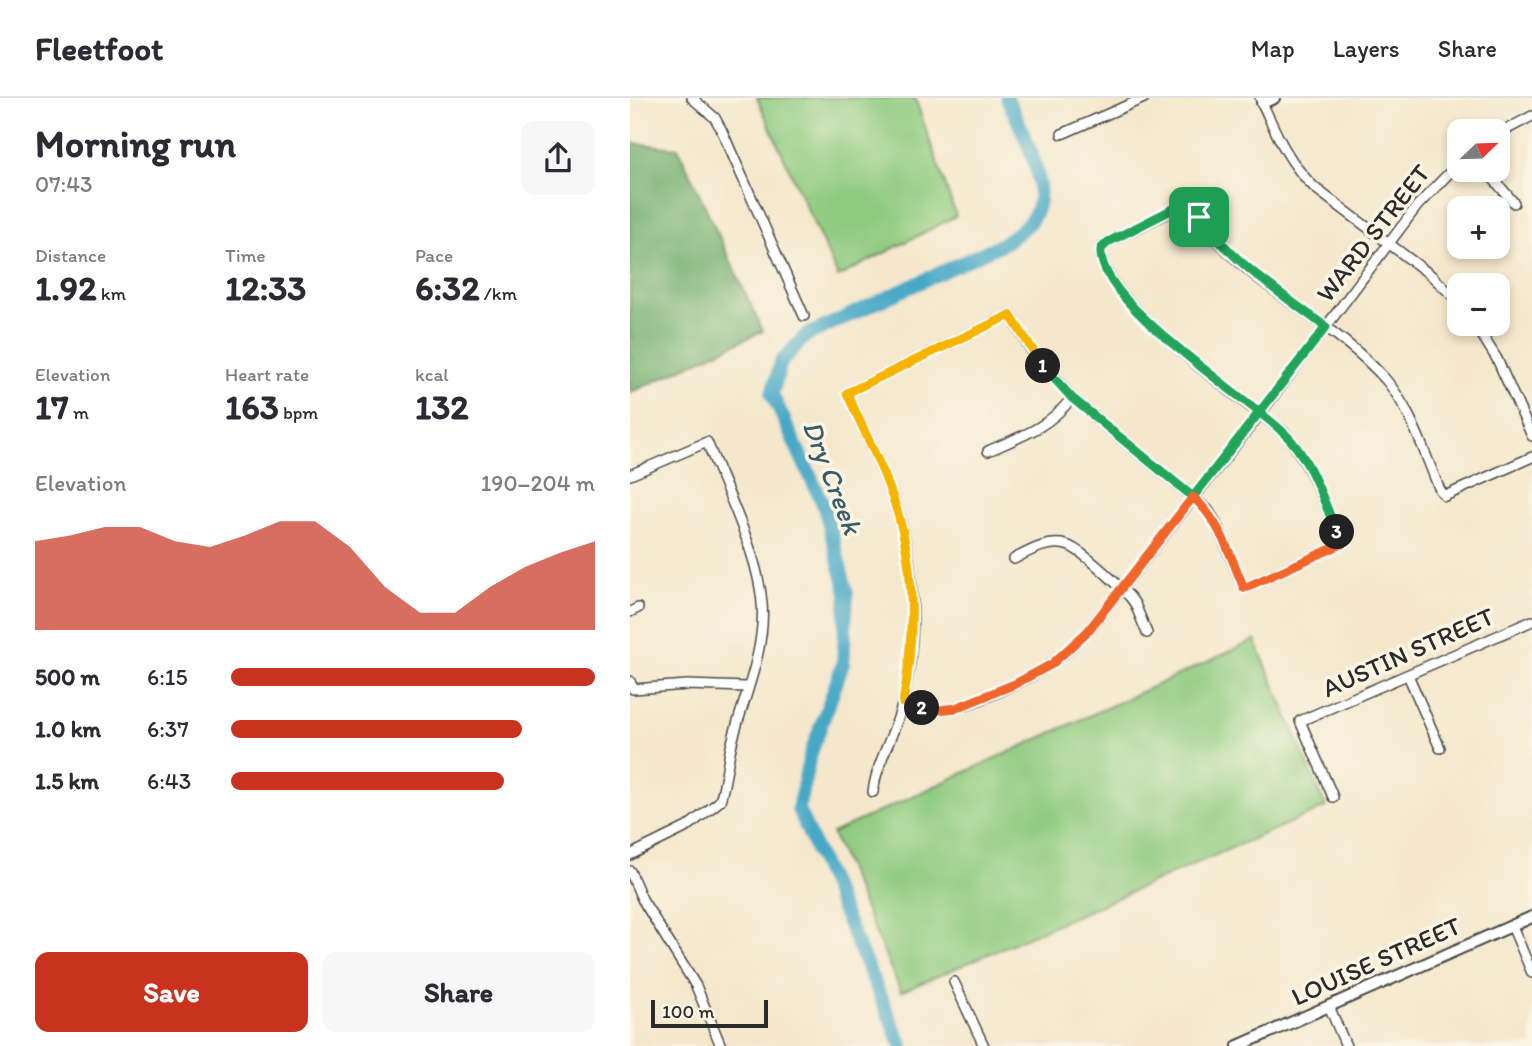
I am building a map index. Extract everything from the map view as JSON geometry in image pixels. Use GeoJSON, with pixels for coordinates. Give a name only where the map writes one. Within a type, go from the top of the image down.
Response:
{"type":"FeatureCollection","features":[{"type":"Feature","properties":{"kind":"street"},"geometry":{"type":"LineString","coordinates":[[692,98],[715,118],[722,131],[804,316]]}},
{"type":"Feature","properties":{"kind":"street"},"geometry":{"type":"LineString","coordinates":[[1062,134],[1144,98]]}},
{"type":"Feature","properties":{"kind":"street"},"geometry":{"type":"LineString","coordinates":[[1274,98],[1261,101],[1282,146],[1299,173],[1315,188],[1390,242],[1447,290]]}},
{"type":"Feature","properties":{"kind":"street"},"geometry":{"type":"LineString","coordinates":[[1510,128],[1532,116]]}},
{"type":"Feature","properties":{"kind":"street","name":"WARD STREET"},"geometry":{"type":"LineString","coordinates":[[903,703],[939,710],[956,708],[1015,684],[1052,664],[1070,649],[1088,631],[1260,414],[1430,191],[1447,175]]}},
{"type":"Feature","properties":{"kind":"street"},"geometry":{"type":"LineString","coordinates":[[1496,182],[1514,203]]}},
{"type":"Feature","properties":{"kind":"street"},"geometry":{"type":"LineString","coordinates":[[873,792],[875,774],[903,703],[910,664],[913,603],[903,533],[885,480],[847,393],[1010,315],[1032,351],[1072,398],[1208,510],[1244,588],[1342,544],[1302,455],[1284,432],[1194,362],[1141,315],[1102,265],[1101,249],[1108,242],[1188,202],[1217,241],[1236,259],[1256,277],[1362,355],[1398,396],[1445,496],[1532,457]]}},
{"type":"Feature","properties":{"kind":"street"},"geometry":{"type":"LineString","coordinates":[[1483,336],[1497,359],[1532,436]]}},
{"type":"Feature","properties":{"kind":"street"},"geometry":{"type":"LineString","coordinates":[[988,451],[1043,426],[1058,415],[1072,398]]}},
{"type":"Feature","properties":{"kind":"street"},"geometry":{"type":"LineString","coordinates":[[630,475],[707,442],[758,581],[762,624],[758,658],[747,687],[731,747],[720,801],[687,827],[630,855]]}},
{"type":"Feature","properties":{"kind":"street"},"geometry":{"type":"LineString","coordinates":[[1014,559],[1045,546],[1067,545],[1077,550],[1122,588],[1135,604],[1147,633]]}},
{"type":"Feature","properties":{"kind":"street","name":"AUSTIN STREET"},"geometry":{"type":"LineString","coordinates":[[1333,797],[1300,721],[1532,621]]}},
{"type":"Feature","properties":{"kind":"street"},"geometry":{"type":"LineString","coordinates":[[1408,675],[1440,748]]}},
{"type":"Feature","properties":{"kind":"street"},"geometry":{"type":"LineString","coordinates":[[632,685],[747,687]]}},
{"type":"Feature","properties":{"kind":"street"},"geometry":{"type":"LineString","coordinates":[[630,871],[642,899],[696,986],[720,1046]]}},
{"type":"Feature","properties":{"kind":"street","name":"LOUISE STREET"},"geometry":{"type":"LineString","coordinates":[[1238,1046],[1532,917]]}},
{"type":"Feature","properties":{"kind":"street"},"geometry":{"type":"LineString","coordinates":[[1512,926],[1532,973]]}},
{"type":"Feature","properties":{"kind":"street"},"geometry":{"type":"LineString","coordinates":[[954,982],[984,1046]]}},
{"type":"Feature","properties":{"kind":"street"},"geometry":{"type":"LineString","coordinates":[[1328,1006],[1346,1046]]}},
{"type":"Feature","properties":{"kind":"green space"},"geometry":{"type":"Polygon","coordinates":[[[757,98],[915,98],[956,216],[838,277],[757,98]]]}},
{"type":"Feature","properties":{"kind":"green space"},"geometry":{"type":"Polygon","coordinates":[[[630,143],[678,148],[763,331],[630,393],[630,143]]]}},
{"type":"Feature","properties":{"kind":"green space"},"geometry":{"type":"Polygon","coordinates":[[[1255,640],[1326,807],[901,992],[832,833],[1255,640]]]}},
{"type":"Feature","properties":{"kind":"waterway","name":"Dry Creek"},"geometry":{"type":"LineString","coordinates":[[902,1046],[798,809],[810,756],[843,664],[847,593],[824,506],[772,394],[781,362],[805,336],[1006,242],[1031,220],[1037,207],[1038,176],[1027,142],[1007,98]]}},
{"type":"Feature","properties":{"kind":"route"},"geometry":{"type":"LineString","coordinates":[[1199,217],[1188,202],[1177,207],[1108,242],[1101,249],[1102,265],[1116,286],[1164,337],[1194,362],[1260,414],[1284,432],[1309,467],[1342,544],[1244,588],[1215,521],[1208,510],[1193,497],[1088,631],[1052,664],[1015,684],[956,708],[939,710],[903,703],[910,664],[913,603],[903,533],[894,502],[847,393],[1010,315],[1032,351],[1072,398],[1193,497],[1260,414],[1326,327],[1256,277],[1217,241],[1199,217]]}}]}
